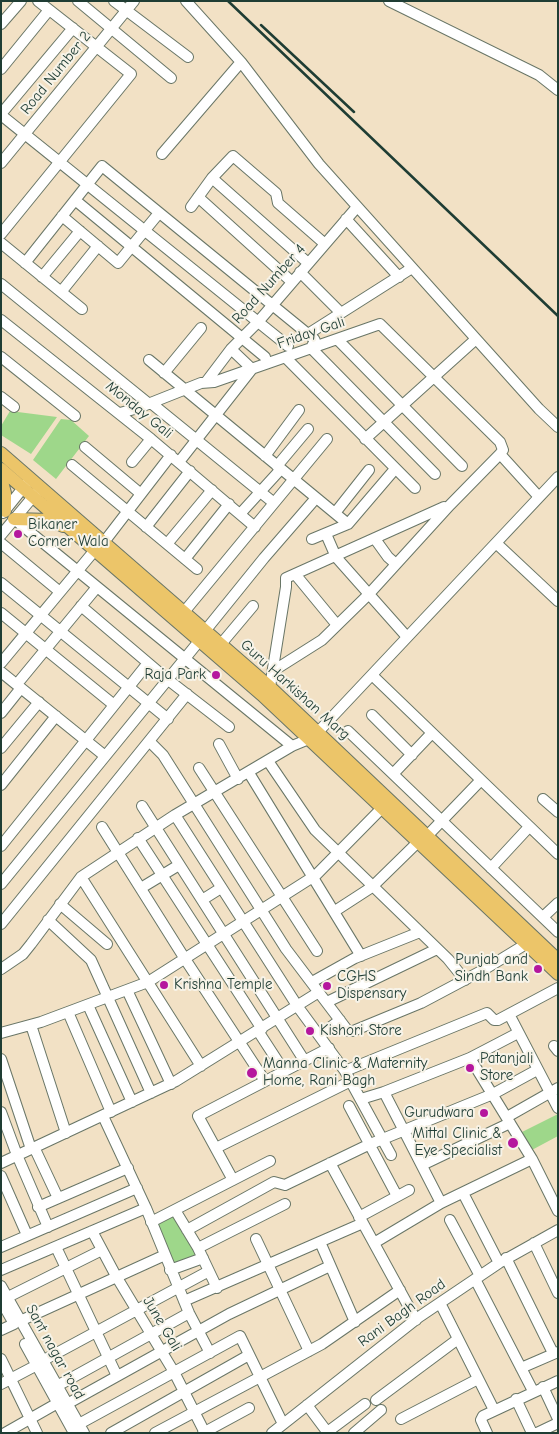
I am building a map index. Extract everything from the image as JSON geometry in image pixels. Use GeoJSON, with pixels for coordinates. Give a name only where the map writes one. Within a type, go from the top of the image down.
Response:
{"type":"FeatureCollection","features":[{"type":"Feature","properties":{"kind":"main road","name":"Guru Harkishan Marg"},"geometry":{"type":"LineString","coordinates":[[1,453],[72,530],[100,546],[184,612],[202,636],[221,644],[270,687],[382,808],[423,838],[526,944],[558,974]]}},
{"type":"Feature","properties":{"kind":"main road","name":"Guru Harkishan Marg"},"geometry":{"type":"LineString","coordinates":[[1,469],[32,488],[100,546],[315,737],[558,960]]}},
{"type":"Feature","properties":{"kind":"main road"},"geometry":{"type":"LineString","coordinates":[[1,478],[5,493],[7,515],[50,520],[72,530]]}},
{"type":"Feature","properties":{"kind":"street"},"geometry":{"type":"LineString","coordinates":[[1,24],[21,1]]}},
{"type":"Feature","properties":{"kind":"street"},"geometry":{"type":"LineString","coordinates":[[1,234],[131,74],[38,1]]}},
{"type":"Feature","properties":{"kind":"street"},"geometry":{"type":"LineString","coordinates":[[78,1],[171,78]]}},
{"type":"Feature","properties":{"kind":"street"},"geometry":{"type":"LineString","coordinates":[[114,1],[188,57]]}},
{"type":"Feature","properties":{"kind":"street","name":"Road Number 2"},"geometry":{"type":"LineString","coordinates":[[1,163],[134,1]]}},
{"type":"Feature","properties":{"kind":"street"},"geometry":{"type":"LineString","coordinates":[[186,1],[241,62],[319,164],[476,339],[558,427]]}},
{"type":"Feature","properties":{"kind":"street"},"geometry":{"type":"LineString","coordinates":[[389,1],[539,75],[558,90]]}},
{"type":"Feature","properties":{"kind":"street"},"geometry":{"type":"LineString","coordinates":[[1,69],[49,10]]}},
{"type":"Feature","properties":{"kind":"street"},"geometry":{"type":"LineString","coordinates":[[73,28],[1,115],[288,346]]}},
{"type":"Feature","properties":{"kind":"street"},"geometry":{"type":"LineString","coordinates":[[162,154],[241,62]]}},
{"type":"Feature","properties":{"kind":"street"},"geometry":{"type":"LineString","coordinates":[[191,207],[229,158],[235,157],[276,193],[278,203],[325,244]]}},
{"type":"Feature","properties":{"kind":"street"},"geometry":{"type":"LineString","coordinates":[[25,262],[102,166],[315,340],[313,349],[435,474]]}},
{"type":"Feature","properties":{"kind":"street"},"geometry":{"type":"LineString","coordinates":[[212,178],[308,263]]}},
{"type":"Feature","properties":{"kind":"street"},"geometry":{"type":"LineString","coordinates":[[198,197],[292,282]]}},
{"type":"Feature","properties":{"kind":"street"},"geometry":{"type":"LineString","coordinates":[[75,200],[265,357]]}},
{"type":"Feature","properties":{"kind":"street","name":"Road Number 4"},"geometry":{"type":"LineString","coordinates":[[206,382],[231,349],[258,322],[357,207]]}},
{"type":"Feature","properties":{"kind":"street"},"geometry":{"type":"LineString","coordinates":[[62,216],[118,263],[159,213]]}},
{"type":"Feature","properties":{"kind":"street"},"geometry":{"type":"LineString","coordinates":[[346,219],[399,277]]}},
{"type":"Feature","properties":{"kind":"street"},"geometry":{"type":"LineString","coordinates":[[42,277],[80,231]]}},
{"type":"Feature","properties":{"kind":"street"},"geometry":{"type":"LineString","coordinates":[[1,243],[82,309]]}},
{"type":"Feature","properties":{"kind":"street"},"geometry":{"type":"LineString","coordinates":[[60,292],[98,246]]}},
{"type":"Feature","properties":{"kind":"street"},"geometry":{"type":"LineString","coordinates":[[308,334],[412,268]]}},
{"type":"Feature","properties":{"kind":"street"},"geometry":{"type":"LineString","coordinates":[[300,272],[341,313]]}},
{"type":"Feature","properties":{"kind":"street"},"geometry":{"type":"LineString","coordinates":[[1,284],[274,503]]}},
{"type":"Feature","properties":{"kind":"street","name":"Monday Gali"},"geometry":{"type":"LineString","coordinates":[[1,320],[120,413],[255,526]]}},
{"type":"Feature","properties":{"kind":"street","name":"Friday Gali"},"geometry":{"type":"LineString","coordinates":[[120,413],[206,382],[214,382],[313,349],[380,324],[434,377]]}},
{"type":"Feature","properties":{"kind":"street"},"geometry":{"type":"LineString","coordinates":[[164,373],[201,328]]}},
{"type":"Feature","properties":{"kind":"street"},"geometry":{"type":"LineString","coordinates":[[365,439],[476,339]]}},
{"type":"Feature","properties":{"kind":"street"},"geometry":{"type":"LineString","coordinates":[[338,340],[462,466]]}},
{"type":"Feature","properties":{"kind":"street"},"geometry":{"type":"LineString","coordinates":[[179,462],[252,369],[231,349]]}},
{"type":"Feature","properties":{"kind":"street"},"geometry":{"type":"LineString","coordinates":[[1,357],[75,416]]}},
{"type":"Feature","properties":{"kind":"street"},"geometry":{"type":"LineString","coordinates":[[286,358],[415,488]]}},
{"type":"Feature","properties":{"kind":"street"},"geometry":{"type":"LineString","coordinates":[[149,360],[348,524]]}},
{"type":"Feature","properties":{"kind":"street"},"geometry":{"type":"LineString","coordinates":[[273,671],[322,640],[369,594],[503,450],[500,442],[434,377]]}},
{"type":"Feature","properties":{"kind":"street"},"geometry":{"type":"LineString","coordinates":[[1,397],[14,407]]}},
{"type":"Feature","properties":{"kind":"street"},"geometry":{"type":"LineString","coordinates":[[265,456],[299,410]]}},
{"type":"Feature","properties":{"kind":"street"},"geometry":{"type":"LineString","coordinates":[[240,514],[260,492],[308,429]]}},
{"type":"Feature","properties":{"kind":"street"},"geometry":{"type":"LineString","coordinates":[[132,462],[151,439]]}},
{"type":"Feature","properties":{"kind":"street"},"geometry":{"type":"LineString","coordinates":[[184,612],[327,439]]}},
{"type":"Feature","properties":{"kind":"street"},"geometry":{"type":"LineString","coordinates":[[85,447],[141,494]]}},
{"type":"Feature","properties":{"kind":"street"},"geometry":{"type":"LineString","coordinates":[[500,454],[539,497]]}},
{"type":"Feature","properties":{"kind":"street"},"geometry":{"type":"LineString","coordinates":[[1,662],[100,546],[171,455]]}},
{"type":"Feature","properties":{"kind":"street"},"geometry":{"type":"LineString","coordinates":[[72,465],[197,569]]}},
{"type":"Feature","properties":{"kind":"street"},"geometry":{"type":"LineString","coordinates":[[312,539],[348,524],[395,469]]}},
{"type":"Feature","properties":{"kind":"street"},"geometry":{"type":"LineString","coordinates":[[335,513],[369,470]]}},
{"type":"Feature","properties":{"kind":"street"},"geometry":{"type":"LineString","coordinates":[[146,527],[190,471]]}},
{"type":"Feature","properties":{"kind":"street"},"geometry":{"type":"LineString","coordinates":[[1,969],[23,954],[81,877],[175,815],[268,762],[292,746],[315,737],[558,477]]}},
{"type":"Feature","properties":{"kind":"street"},"geometry":{"type":"LineString","coordinates":[[1,535],[7,515],[32,488]]}},
{"type":"Feature","properties":{"kind":"street"},"geometry":{"type":"LineString","coordinates":[[167,544],[212,490]]}},
{"type":"Feature","properties":{"kind":"street"},"geometry":{"type":"LineString","coordinates":[[1,884],[316,498]]}},
{"type":"Feature","properties":{"kind":"street"},"geometry":{"type":"LineString","coordinates":[[185,559],[229,504]]}},
{"type":"Feature","properties":{"kind":"street"},"geometry":{"type":"LineString","coordinates":[[270,687],[286,578],[450,505]]}},
{"type":"Feature","properties":{"kind":"street"},"geometry":{"type":"LineString","coordinates":[[7,515],[292,746]]}},
{"type":"Feature","properties":{"kind":"street"},"geometry":{"type":"LineString","coordinates":[[326,534],[336,557],[407,637]]}},
{"type":"Feature","properties":{"kind":"street"},"geometry":{"type":"LineString","coordinates":[[375,539],[388,557],[396,564]]}},
{"type":"Feature","properties":{"kind":"street"},"geometry":{"type":"LineString","coordinates":[[1,543],[60,592]]}},
{"type":"Feature","properties":{"kind":"street"},"geometry":{"type":"LineString","coordinates":[[496,543],[558,601]]}},
{"type":"Feature","properties":{"kind":"street"},"geometry":{"type":"LineString","coordinates":[[295,574],[337,625]]}},
{"type":"Feature","properties":{"kind":"street"},"geometry":{"type":"LineString","coordinates":[[1,583],[168,718]]}},
{"type":"Feature","properties":{"kind":"street"},"geometry":{"type":"LineString","coordinates":[[1,713],[45,650],[97,587]]}},
{"type":"Feature","properties":{"kind":"street"},"geometry":{"type":"LineString","coordinates":[[81,606],[167,679],[228,727]]}},
{"type":"Feature","properties":{"kind":"street"},"geometry":{"type":"LineString","coordinates":[[221,644],[253,606]]}},
{"type":"Feature","properties":{"kind":"street"},"geometry":{"type":"LineString","coordinates":[[1,612],[114,705]]}},
{"type":"Feature","properties":{"kind":"street"},"geometry":{"type":"LineString","coordinates":[[1,846],[148,662]]}},
{"type":"Feature","properties":{"kind":"street"},"geometry":{"type":"LineString","coordinates":[[1,672],[105,756]]}},
{"type":"Feature","properties":{"kind":"street"},"geometry":{"type":"LineString","coordinates":[[372,675],[558,854]]}},
{"type":"Feature","properties":{"kind":"street"},"geometry":{"type":"LineString","coordinates":[[1,924],[150,742],[186,694]]}},
{"type":"Feature","properties":{"kind":"street"},"geometry":{"type":"LineString","coordinates":[[1,748],[39,702]]}},
{"type":"Feature","properties":{"kind":"street"},"geometry":{"type":"LineString","coordinates":[[372,715],[412,754]]}},
{"type":"Feature","properties":{"kind":"street"},"geometry":{"type":"LineString","coordinates":[[1,785],[56,716]]}},
{"type":"Feature","properties":{"kind":"street"},"geometry":{"type":"LineString","coordinates":[[348,731],[558,932]]}},
{"type":"Feature","properties":{"kind":"street"},"geometry":{"type":"LineString","coordinates":[[394,774],[432,733]]}},
{"type":"Feature","properties":{"kind":"street"},"geometry":{"type":"LineString","coordinates":[[150,742],[164,755],[286,949],[348,1031],[353,1031],[421,1003],[526,944]]}},
{"type":"Feature","properties":{"kind":"street"},"geometry":{"type":"LineString","coordinates":[[218,744],[238,779]]}},
{"type":"Feature","properties":{"kind":"street"},"geometry":{"type":"LineString","coordinates":[[268,762],[307,822],[338,855],[438,948],[464,980]]}},
{"type":"Feature","properties":{"kind":"street"},"geometry":{"type":"LineString","coordinates":[[199,768],[317,951]]}},
{"type":"Feature","properties":{"kind":"street"},"geometry":{"type":"LineString","coordinates":[[249,773],[314,876],[361,956]]}},
{"type":"Feature","properties":{"kind":"street"},"geometry":{"type":"LineString","coordinates":[[335,911],[372,887],[442,821],[481,780]]}},
{"type":"Feature","properties":{"kind":"street"},"geometry":{"type":"LineString","coordinates":[[543,799],[558,812]]}},
{"type":"Feature","properties":{"kind":"street"},"geometry":{"type":"LineString","coordinates":[[142,806],[304,1060]]}},
{"type":"Feature","properties":{"kind":"street"},"geometry":{"type":"LineString","coordinates":[[1,1033],[31,1025],[148,982],[314,876],[338,855],[382,808]]}},
{"type":"Feature","properties":{"kind":"street"},"geometry":{"type":"LineString","coordinates":[[175,815],[298,1007],[320,1035],[351,1081],[391,1155]]}},
{"type":"Feature","properties":{"kind":"street"},"geometry":{"type":"LineString","coordinates":[[102,827],[185,960],[265,1081]]}},
{"type":"Feature","properties":{"kind":"street"},"geometry":{"type":"LineString","coordinates":[[491,868],[529,827]]}},
{"type":"Feature","properties":{"kind":"street"},"geometry":{"type":"LineString","coordinates":[[138,838],[284,1071]]}},
{"type":"Feature","properties":{"kind":"street"},"geometry":{"type":"LineString","coordinates":[[140,888],[179,865]]}},
{"type":"Feature","properties":{"kind":"street"},"geometry":{"type":"LineString","coordinates":[[81,877],[201,1066]]}},
{"type":"Feature","properties":{"kind":"street"},"geometry":{"type":"LineString","coordinates":[[202,900],[221,888]]}},
{"type":"Feature","properties":{"kind":"street"},"geometry":{"type":"LineString","coordinates":[[543,917],[558,902]]}},
{"type":"Feature","properties":{"kind":"street"},"geometry":{"type":"LineString","coordinates":[[60,904],[107,944]]}},
{"type":"Feature","properties":{"kind":"street"},"geometry":{"type":"LineString","coordinates":[[48,920],[90,960],[151,1093]]}},
{"type":"Feature","properties":{"kind":"street"},"geometry":{"type":"LineString","coordinates":[[312,982],[361,956],[420,932]]}},
{"type":"Feature","properties":{"kind":"street"},"geometry":{"type":"LineString","coordinates":[[327,1002],[438,948]]}},
{"type":"Feature","properties":{"kind":"street"},"geometry":{"type":"LineString","coordinates":[[345,1072],[487,1013],[496,1020],[558,988]]}},
{"type":"Feature","properties":{"kind":"street"},"geometry":{"type":"LineString","coordinates":[[127,990],[171,1084]]}},
{"type":"Feature","properties":{"kind":"street"},"geometry":{"type":"LineString","coordinates":[[1,1163],[171,1084],[298,1007],[319,992]]}},
{"type":"Feature","properties":{"kind":"street"},"geometry":{"type":"LineString","coordinates":[[88,1005],[132,1102]]}},
{"type":"Feature","properties":{"kind":"street"},"geometry":{"type":"LineString","coordinates":[[68,1012],[128,1168],[170,1270],[189,1313],[210,1352]]}},
{"type":"Feature","properties":{"kind":"street"},"geometry":{"type":"LineString","coordinates":[[509,1014],[537,1070],[553,1090],[558,1108]]}},
{"type":"Feature","properties":{"kind":"street"},"geometry":{"type":"LineString","coordinates":[[320,1035],[340,1020]]}},
{"type":"Feature","properties":{"kind":"street"},"geometry":{"type":"LineString","coordinates":[[31,1025],[66,1133]]}},
{"type":"Feature","properties":{"kind":"street"},"geometry":{"type":"LineString","coordinates":[[361,1099],[384,1092],[470,1058],[518,1033]]}},
{"type":"Feature","properties":{"kind":"street"},"geometry":{"type":"LineString","coordinates":[[233,1180],[198,1116],[329,1048]]}},
{"type":"Feature","properties":{"kind":"street"},"geometry":{"type":"LineString","coordinates":[[1,1058],[33,1148],[58,1198]]}},
{"type":"Feature","properties":{"kind":"street"},"geometry":{"type":"LineString","coordinates":[[470,1058],[532,1159],[558,1211]]}},
{"type":"Feature","properties":{"kind":"street"},"geometry":{"type":"LineString","coordinates":[[187,1230],[274,1182],[285,1185],[368,1145],[493,1094],[537,1070]]}},
{"type":"Feature","properties":{"kind":"street"},"geometry":{"type":"LineString","coordinates":[[216,1148],[351,1081]]}},
{"type":"Feature","properties":{"kind":"street"},"geometry":{"type":"LineString","coordinates":[[422,1166],[508,1120],[553,1090]]}},
{"type":"Feature","properties":{"kind":"street"},"geometry":{"type":"LineString","coordinates":[[384,1092],[442,1203]]}},
{"type":"Feature","properties":{"kind":"street"},"geometry":{"type":"LineString","coordinates":[[349,1106],[396,1196]]}},
{"type":"Feature","properties":{"kind":"street"},"geometry":{"type":"LineString","coordinates":[[1,1112],[17,1156],[48,1227]]}},
{"type":"Feature","properties":{"kind":"street"},"geometry":{"type":"LineString","coordinates":[[374,1243],[442,1203],[532,1159]]}},
{"type":"Feature","properties":{"kind":"street"},"geometry":{"type":"LineString","coordinates":[[151,1222],[270,1161]]}},
{"type":"Feature","properties":{"kind":"street"},"geometry":{"type":"LineString","coordinates":[[330,1163],[416,1320]]}},
{"type":"Feature","properties":{"kind":"street"},"geometry":{"type":"LineString","coordinates":[[38,1207],[128,1168]]}},
{"type":"Feature","properties":{"kind":"street"},"geometry":{"type":"LineString","coordinates":[[1,1176],[27,1235]]}},
{"type":"Feature","properties":{"kind":"street"},"geometry":{"type":"LineString","coordinates":[[1,1246],[137,1188]]}},
{"type":"Feature","properties":{"kind":"street"},"geometry":{"type":"LineString","coordinates":[[184,1301],[320,1242],[361,1220],[396,1196],[409,1190]]}},
{"type":"Feature","properties":{"kind":"street"},"geometry":{"type":"LineString","coordinates":[[463,1193],[555,1352],[521,1368]]}},
{"type":"Feature","properties":{"kind":"street"},"geometry":{"type":"LineString","coordinates":[[198,1248],[284,1204]]}},
{"type":"Feature","properties":{"kind":"street"},"geometry":{"type":"LineString","coordinates":[[1,1270],[146,1208]]}},
{"type":"Feature","properties":{"kind":"street"},"geometry":{"type":"LineString","coordinates":[[175,1210],[198,1248],[216,1288]]}},
{"type":"Feature","properties":{"kind":"street"},"geometry":{"type":"LineString","coordinates":[[450,1220],[532,1391]]}},
{"type":"Feature","properties":{"kind":"street","name":"Rani Bagh Road"},"geometry":{"type":"LineString","coordinates":[[272,1433],[416,1320],[503,1260],[558,1230]]}},
{"type":"Feature","properties":{"kind":"street","name":"June Gali"},"geometry":{"type":"LineString","coordinates":[[92,1231],[116,1276],[174,1372],[204,1432]]}},
{"type":"Feature","properties":{"kind":"street"},"geometry":{"type":"LineString","coordinates":[[256,1239],[267,1266],[309,1351]]}},
{"type":"Feature","properties":{"kind":"street"},"geometry":{"type":"LineString","coordinates":[[320,1242],[355,1322]]}},
{"type":"Feature","properties":{"kind":"street"},"geometry":{"type":"LineString","coordinates":[[534,1243],[558,1293]]}},
{"type":"Feature","properties":{"kind":"street"},"geometry":{"type":"LineString","coordinates":[[56,1247],[117,1376]]}},
{"type":"Feature","properties":{"kind":"street"},"geometry":{"type":"LineString","coordinates":[[4,1299],[102,1250]]}},
{"type":"Feature","properties":{"kind":"street"},"geometry":{"type":"LineString","coordinates":[[1,1330],[165,1255]]}},
{"type":"Feature","properties":{"kind":"street"},"geometry":{"type":"LineString","coordinates":[[170,1270],[203,1258]]}},
{"type":"Feature","properties":{"kind":"street"},"geometry":{"type":"LineString","coordinates":[[1,1423],[5,1433],[29,1418],[117,1376],[199,1331],[330,1266]]}},
{"type":"Feature","properties":{"kind":"street"},"geometry":{"type":"LineString","coordinates":[[1,1384],[209,1271]]}},
{"type":"Feature","properties":{"kind":"street","name":"Sant nagar road"},"geometry":{"type":"LineString","coordinates":[[1,1286],[4,1299],[79,1430]]}},
{"type":"Feature","properties":{"kind":"street"},"geometry":{"type":"LineString","coordinates":[[155,1433],[309,1351],[355,1322],[400,1290]]}},
{"type":"Feature","properties":{"kind":"street"},"geometry":{"type":"LineString","coordinates":[[440,1303],[494,1410]]}},
{"type":"Feature","properties":{"kind":"street"},"geometry":{"type":"LineString","coordinates":[[57,1386],[189,1313]]}},
{"type":"Feature","properties":{"kind":"street"},"geometry":{"type":"LineString","coordinates":[[79,1430],[174,1372],[240,1336],[283,1424]]}},
{"type":"Feature","properties":{"kind":"street"},"geometry":{"type":"LineString","coordinates":[[376,1400],[458,1339]]}},
{"type":"Feature","properties":{"kind":"street"},"geometry":{"type":"LineString","coordinates":[[111,1433],[249,1355]]}},
{"type":"Feature","properties":{"kind":"street"},"geometry":{"type":"LineString","coordinates":[[1,1360],[12,1378],[37,1433]]}},
{"type":"Feature","properties":{"kind":"street","name":"Sant nagar road"},"geometry":{"type":"LineString","coordinates":[[39,1363],[57,1386],[63,1402]]}},
{"type":"Feature","properties":{"kind":"street"},"geometry":{"type":"LineString","coordinates":[[401,1419],[478,1379]]}},
{"type":"Feature","properties":{"kind":"street"},"geometry":{"type":"LineString","coordinates":[[487,1433],[480,1419],[532,1391],[558,1381]]}},
{"type":"Feature","properties":{"kind":"street"},"geometry":{"type":"LineString","coordinates":[[543,1386],[558,1419]]}},
{"type":"Feature","properties":{"kind":"street"},"geometry":{"type":"LineString","coordinates":[[516,1399],[532,1433]]}},
{"type":"Feature","properties":{"kind":"street"},"geometry":{"type":"LineString","coordinates":[[306,1405],[327,1432],[365,1404]]}},
{"type":"Feature","properties":{"kind":"street"},"geometry":{"type":"LineString","coordinates":[[204,1432],[248,1408]]}},
{"type":"Feature","properties":{"kind":"street"},"geometry":{"type":"LineString","coordinates":[[354,1433],[381,1410]]}},
{"type":"Feature","properties":{"kind":"street"},"geometry":{"type":"LineString","coordinates":[[537,1433],[558,1424]]}},
{"type":"Feature","properties":{"kind":"green space"},"geometry":{"type":"Polygon","coordinates":[[[10,411],[57,417],[31,454],[1,435],[1,426],[10,411]]]}},
{"type":"Feature","properties":{"kind":"green space"},"geometry":{"type":"Polygon","coordinates":[[[61,419],[71,420],[89,436],[56,479],[33,460],[61,419]]]}},
{"type":"Feature","properties":{"kind":"green space"},"geometry":{"type":"Polygon","coordinates":[[[558,1114],[558,1136],[530,1151],[520,1133],[558,1114]]]}},
{"type":"Feature","properties":{"kind":"green space"},"geometry":{"type":"Polygon","coordinates":[[[175,1213],[200,1257],[171,1268],[153,1223],[175,1213]]]}},
{"type":"Feature","properties":{"kind":"railway"},"geometry":{"type":"LineString","coordinates":[[228,1],[558,316]]}},
{"type":"Feature","properties":{"kind":"railway"},"geometry":{"type":"LineString","coordinates":[[261,25],[354,112]]}},
{"type":"Feature","properties":{"kind":"place","name":"Bikaner Corner Wala"},"geometry":{"type":"Point","coordinates":[18,534]}},
{"type":"Feature","properties":{"kind":"place","name":"Raja Park"},"geometry":{"type":"Point","coordinates":[216,675]}},
{"type":"Feature","properties":{"kind":"place","name":"Punjab and Sindh Bank"},"geometry":{"type":"Point","coordinates":[538,969]}},
{"type":"Feature","properties":{"kind":"place","name":"Krishna Temple"},"geometry":{"type":"Point","coordinates":[164,985]}},
{"type":"Feature","properties":{"kind":"place","name":"CGHS Dispensary"},"geometry":{"type":"Point","coordinates":[327,986]}},
{"type":"Feature","properties":{"kind":"place","name":"Kishori Store"},"geometry":{"type":"Point","coordinates":[310,1031]}},
{"type":"Feature","properties":{"kind":"place","name":"Patanjali Store"},"geometry":{"type":"Point","coordinates":[470,1068]}},
{"type":"Feature","properties":{"kind":"place","name":"Manna Clinic & Maternity Home, Rani Bagh"},"geometry":{"type":"Point","coordinates":[252,1073]}},
{"type":"Feature","properties":{"kind":"place","name":"Gurudwara"},"geometry":{"type":"Point","coordinates":[484,1113]}},
{"type":"Feature","properties":{"kind":"place","name":"Mittal Clinic & Eye Specialist"},"geometry":{"type":"Point","coordinates":[513,1143]}}]}
